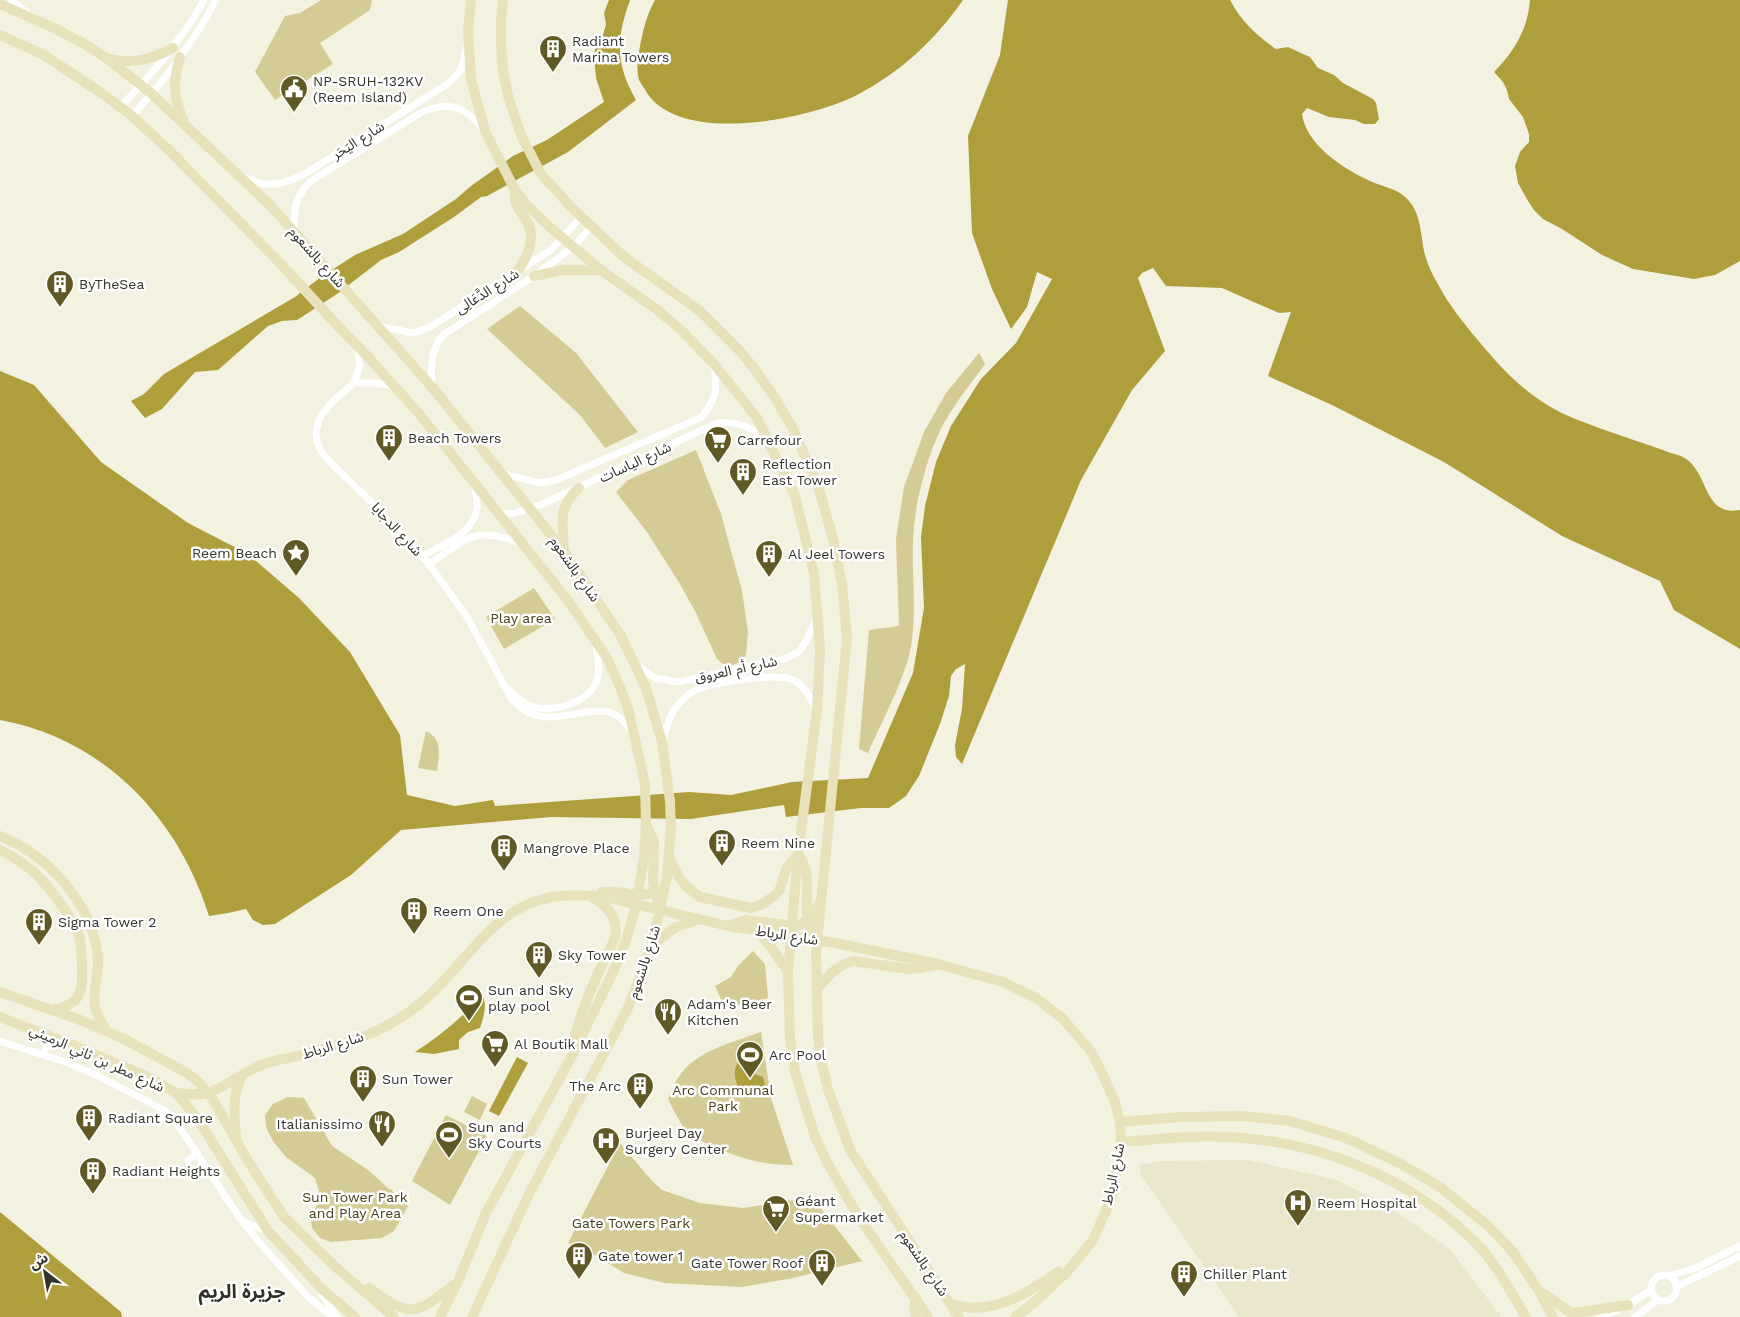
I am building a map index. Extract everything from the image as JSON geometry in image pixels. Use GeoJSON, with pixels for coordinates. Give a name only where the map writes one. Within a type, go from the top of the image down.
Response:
{"type":"FeatureCollection","features":[{"type":"Feature","properties":{"kind":"main road","name":"شارع بالشعوم"},"geometry":{"type":"LineString","coordinates":[[471,0],[468,31],[471,79],[485,131],[515,190],[534,213],[562,238],[656,309],[714,364],[757,418],[795,496],[814,573],[820,650],[817,710],[798,854],[788,972],[790,1027],[795,1072],[814,1137],[828,1164],[860,1219],[928,1317]]}},
{"type":"Feature","properties":{"kind":"main road","name":"شارع بالشعوم"},"geometry":{"type":"LineString","coordinates":[[503,0],[501,21],[503,70],[520,136],[542,174],[558,194],[624,257],[700,311],[724,334],[754,368],[775,398],[792,427],[818,486],[831,531],[842,583],[847,638],[818,940],[816,990],[821,1062],[828,1089],[850,1150],[959,1317]]}},
{"type":"Feature","properties":{"kind":"main road","name":"شارع بالشعوم"},"geometry":{"type":"LineString","coordinates":[[0,4],[37,20],[88,46],[108,59],[152,94],[186,125],[238,174],[303,241],[432,387],[564,550],[621,636],[646,688],[662,742],[670,810],[667,877],[652,945],[628,1008],[530,1192],[472,1317]]}},
{"type":"Feature","properties":{"kind":"main road","name":"شارع بالشعوم"},"geometry":{"type":"LineString","coordinates":[[0,35],[44,56],[121,106],[170,151],[280,263],[421,416],[474,481],[569,602],[606,658],[620,687],[636,736],[642,766],[645,784],[646,824],[644,857],[637,900],[626,940],[614,970],[574,1052],[486,1213],[458,1281],[440,1317]]}},
{"type":"Feature","properties":{"kind":"main road"},"geometry":{"type":"LineString","coordinates":[[108,59],[124,62],[141,61],[158,56],[173,48]]}},
{"type":"Feature","properties":{"kind":"main road"},"geometry":{"type":"LineString","coordinates":[[180,57],[175,74],[174,92],[178,109],[186,125]]}},
{"type":"Feature","properties":{"kind":"main road"},"geometry":{"type":"LineString","coordinates":[[515,190],[514,203],[529,224],[531,241],[526,259],[516,273]]}},
{"type":"Feature","properties":{"kind":"main road"},"geometry":{"type":"LineString","coordinates":[[534,276],[564,270],[602,270]]}},
{"type":"Feature","properties":{"kind":"main road"},"geometry":{"type":"LineString","coordinates":[[564,550],[562,514],[565,504],[571,495],[580,488]]}},
{"type":"Feature","properties":{"kind":"main road"},"geometry":{"type":"LineString","coordinates":[[646,824],[654,841],[652,877],[654,893],[660,911]]}},
{"type":"Feature","properties":{"kind":"main road","name":"شارع مطر بن ثاني الرميثي"},"geometry":{"type":"LineString","coordinates":[[0,836],[38,856],[63,882],[84,912],[96,944],[98,960],[94,999],[95,1007],[106,1032]]}},
{"type":"Feature","properties":{"kind":"main road","name":"شارع مطر بن ثاني الرميثي"},"geometry":{"type":"LineString","coordinates":[[0,850],[29,866],[40,877],[69,915],[78,932],[82,961],[80,993],[71,1005],[51,1010]]}},
{"type":"Feature","properties":{"kind":"main road"},"geometry":{"type":"LineString","coordinates":[[669,858],[680,879],[700,897],[751,908],[761,905],[774,896],[780,889],[786,869],[798,854],[803,860],[808,875],[807,920],[810,929],[818,940]]}},
{"type":"Feature","properties":{"kind":"main road"},"geometry":{"type":"LineString","coordinates":[[637,900],[654,893],[661,887],[667,877]]}},
{"type":"Feature","properties":{"kind":"main road"},"geometry":{"type":"LineString","coordinates":[[574,1052],[572,1043],[593,984],[610,950],[615,928],[612,915],[605,906],[588,896]]}},
{"type":"Feature","properties":{"kind":"main road","name":"شارع الرباط"},"geometry":{"type":"LineString","coordinates":[[209,1093],[268,1063],[347,1043],[380,1030],[424,1000],[474,945],[504,918],[529,905],[551,897],[605,896],[637,900],[660,911],[757,931],[792,930],[818,940],[938,964],[1003,982],[1036,998],[1063,1018],[1090,1050],[1114,1102],[1120,1122],[1121,1142],[1112,1197],[1093,1240],[1081,1256],[1036,1301],[1015,1317]]}},
{"type":"Feature","properties":{"kind":"main road"},"geometry":{"type":"LineString","coordinates":[[728,926],[746,920],[792,930],[811,917],[822,898]]}},
{"type":"Feature","properties":{"kind":"main road"},"geometry":{"type":"LineString","coordinates":[[652,945],[676,927],[700,919]]}},
{"type":"Feature","properties":{"kind":"main road"},"geometry":{"type":"LineString","coordinates":[[757,931],[771,947],[788,972]]}},
{"type":"Feature","properties":{"kind":"main road"},"geometry":{"type":"LineString","coordinates":[[816,990],[831,973],[844,963],[853,961],[909,969],[938,964]]}},
{"type":"Feature","properties":{"kind":"main road","name":"شارع مطر بن ثاني الرميثي"},"geometry":{"type":"LineString","coordinates":[[0,992],[51,1010],[145,1049],[187,1073],[200,1083],[209,1093],[248,1162],[284,1218],[394,1317]]}},
{"type":"Feature","properties":{"kind":"main road","name":"شارع مطر بن ثاني الرميثي"},"geometry":{"type":"LineString","coordinates":[[0,1017],[52,1036],[148,1077],[176,1093],[198,1118],[268,1231],[310,1276],[355,1317]]}},
{"type":"Feature","properties":{"kind":"main road"},"geometry":{"type":"LineString","coordinates":[[236,1138],[234,1101],[237,1084],[242,1076]]}},
{"type":"Feature","properties":{"kind":"main road"},"geometry":{"type":"LineString","coordinates":[[176,1093],[209,1093]]}},
{"type":"Feature","properties":{"kind":"main road"},"geometry":{"type":"LineString","coordinates":[[1120,1122],[1181,1117],[1243,1116],[1290,1121],[1346,1138],[1401,1164],[1440,1187],[1487,1225],[1513,1252],[1539,1291],[1553,1317]]}},
{"type":"Feature","properties":{"kind":"main road"},"geometry":{"type":"LineString","coordinates":[[1121,1142],[1185,1137],[1253,1138],[1315,1150],[1369,1169],[1394,1181],[1427,1202],[1478,1246],[1498,1270],[1521,1312],[1526,1317]]}},
{"type":"Feature","properties":{"kind":"main road"},"geometry":{"type":"LineString","coordinates":[[313,1246],[381,1297],[402,1310],[410,1312],[423,1310],[458,1281]]}},
{"type":"Feature","properties":{"kind":"main road"},"geometry":{"type":"LineString","coordinates":[[949,1301],[960,1310],[973,1314],[984,1316],[998,1313],[1010,1307],[1081,1256]]}},
{"type":"Feature","properties":{"kind":"main road"},"geometry":{"type":"LineString","coordinates":[[1539,1291],[1570,1312],[1628,1305]]}},
{"type":"Feature","properties":{"kind":"main road"},"geometry":{"type":"LineString","coordinates":[[916,1298],[914,1307],[916,1317]]}},
{"type":"Feature","properties":{"kind":"street"},"geometry":{"type":"LineString","coordinates":[[11,0],[37,20]]}},
{"type":"Feature","properties":{"kind":"street"},"geometry":{"type":"LineString","coordinates":[[121,106],[173,48],[191,23],[204,0]]}},
{"type":"Feature","properties":{"kind":"street"},"geometry":{"type":"LineString","coordinates":[[132,116],[152,94],[194,38],[216,0]]}},
{"type":"Feature","properties":{"kind":"street","name":"شارع اليَحَر"},"geometry":{"type":"LineString","coordinates":[[238,174],[256,184],[271,185],[288,182],[303,176],[449,83],[461,70],[466,56],[468,31]]}},
{"type":"Feature","properties":{"kind":"street","name":"شارع اليَحَر"},"geometry":{"type":"LineString","coordinates":[[294,232],[296,202],[300,192],[311,181],[422,112],[437,106],[449,106],[462,110],[474,118],[485,131]]}},
{"type":"Feature","properties":{"kind":"street","name":"شارع الدَّعَالِى"},"geometry":{"type":"LineString","coordinates":[[378,326],[404,332],[414,333],[422,331],[551,250],[581,217]]}},
{"type":"Feature","properties":{"kind":"street","name":"شارع الدَّعَالِى"},"geometry":{"type":"LineString","coordinates":[[432,387],[431,366],[433,351],[443,335],[534,276],[573,247],[591,227]]}},
{"type":"Feature","properties":{"kind":"street"},"geometry":{"type":"LineString","coordinates":[[357,346],[360,366],[354,383],[394,386]]}},
{"type":"Feature","properties":{"kind":"street","name":"شارع الياسات"},"geometry":{"type":"LineString","coordinates":[[504,474],[540,483],[556,480],[702,417],[713,402],[717,388],[714,364]]}},
{"type":"Feature","properties":{"kind":"street","name":"شارع الدجايا"},"geometry":{"type":"LineString","coordinates":[[354,383],[331,403],[319,419],[316,433],[317,441],[325,457],[366,497],[429,564],[467,617],[517,706],[533,716],[542,718],[597,710],[608,712],[619,717],[636,736]]}},
{"type":"Feature","properties":{"kind":"street","name":"شارع الياسات"},"geometry":{"type":"LineString","coordinates":[[500,514],[516,513],[531,509],[580,488],[717,423],[728,422],[746,426],[768,439]]}},
{"type":"Feature","properties":{"kind":"street"},"geometry":{"type":"LineString","coordinates":[[422,556],[468,529],[473,522],[477,505],[474,481]]}},
{"type":"Feature","properties":{"kind":"street"},"geometry":{"type":"LineString","coordinates":[[429,564],[471,536],[489,534],[524,544]]}},
{"type":"Feature","properties":{"kind":"street","name":"شارع أم العروق"},"geometry":{"type":"LineString","coordinates":[[636,664],[655,678],[678,682],[784,659],[798,652],[805,643],[818,616]]}},
{"type":"Feature","properties":{"kind":"street","name":"شارع الدجايا"},"geometry":{"type":"LineString","coordinates":[[506,687],[521,701],[538,708],[569,704],[585,698],[591,693],[598,679],[598,661],[594,639]]}},
{"type":"Feature","properties":{"kind":"street","name":"شارع أم العروق"},"geometry":{"type":"LineString","coordinates":[[662,742],[675,707],[688,695],[709,686],[761,677],[784,676],[797,682],[806,692],[817,710]]}},
{"type":"Feature","properties":{"kind":"street"},"geometry":{"type":"LineString","coordinates":[[682,681],[683,691],[688,695]]}},
{"type":"Feature","properties":{"kind":"street"},"geometry":{"type":"LineString","coordinates":[[43,1054],[52,1036]]}},
{"type":"Feature","properties":{"kind":"street"},"geometry":{"type":"LineString","coordinates":[[0,1041],[43,1054],[96,1075],[162,1109],[178,1125],[243,1222],[276,1263],[307,1296],[332,1317]]}},
{"type":"Feature","properties":{"kind":"street"},"geometry":{"type":"LineString","coordinates":[[156,1119],[162,1109]]}},
{"type":"Feature","properties":{"kind":"street"},"geometry":{"type":"LineString","coordinates":[[188,1160],[197,1153]]}},
{"type":"Feature","properties":{"kind":"street"},"geometry":{"type":"LineString","coordinates":[[243,1222],[268,1231]]}},
{"type":"Feature","properties":{"kind":"street"},"geometry":{"type":"LineString","coordinates":[[1668,1276],[1673,1279],[1676,1287],[1674,1296],[1667,1301],[1658,1300],[1654,1297],[1651,1290],[1652,1282],[1655,1278],[1690,1270],[1740,1246]]}},
{"type":"Feature","properties":{"kind":"street"},"geometry":{"type":"LineString","coordinates":[[1676,1287],[1740,1256]]}},
{"type":"Feature","properties":{"kind":"street"},"geometry":{"type":"LineString","coordinates":[[310,1276],[337,1317]]}},
{"type":"Feature","properties":{"kind":"street"},"geometry":{"type":"LineString","coordinates":[[1600,1317],[1628,1305],[1651,1290]]}},
{"type":"Feature","properties":{"kind":"street"},"geometry":{"type":"LineString","coordinates":[[1635,1317],[1658,1300]]}},
{"type":"Feature","properties":{"kind":"shaded area"},"geometry":{"type":"Polygon","coordinates":[[[609,0],[630,0],[622,27],[620,51],[624,74],[636,100],[568,152],[487,196],[481,197],[454,217],[399,252],[381,260],[337,294],[297,320],[282,321],[268,326],[218,370],[195,372],[162,409],[145,418],[131,401],[144,394],[164,374],[295,297],[355,255],[403,234],[456,199],[513,156],[547,140],[604,102],[596,78],[594,55],[596,43],[603,35],[606,24],[604,13],[609,0]]]}},
{"type":"Feature","properties":{"kind":"shaded area"},"geometry":{"type":"Polygon","coordinates":[[[655,0],[963,0],[929,42],[916,54],[888,76],[857,95],[836,104],[779,119],[748,123],[716,123],[688,119],[664,109],[647,93],[639,80],[637,67],[640,46],[649,12],[655,0]]]}},
{"type":"Feature","properties":{"kind":"shaded area"},"geometry":{"type":"Polygon","coordinates":[[[1008,0],[1230,0],[1239,15],[1250,27],[1276,49],[1288,47],[1310,57],[1318,68],[1334,75],[1343,83],[1373,99],[1376,103],[1379,119],[1375,124],[1364,124],[1355,120],[1329,117],[1307,108],[1302,114],[1305,125],[1318,146],[1338,163],[1370,181],[1396,191],[1410,202],[1417,216],[1425,255],[1433,275],[1452,307],[1487,351],[1521,386],[1547,405],[1599,428],[1681,456],[1690,462],[1697,471],[1712,499],[1718,506],[1727,510],[1740,510],[1740,649],[1674,610],[1660,581],[1562,536],[1444,462],[1332,405],[1268,376],[1291,312],[1279,313],[1222,288],[1166,286],[1153,268],[1142,273],[1138,278],[1165,351],[1132,390],[1081,480],[962,764],[956,757],[955,745],[962,709],[965,664],[956,669],[951,676],[949,696],[919,776],[906,796],[889,808],[861,808],[786,817],[784,805],[691,819],[551,817],[401,830],[351,875],[275,924],[263,925],[253,920],[246,909],[209,916],[195,880],[178,846],[157,815],[132,788],[104,764],[72,745],[38,730],[0,720],[0,371],[34,385],[101,462],[188,523],[248,554],[299,598],[350,652],[400,735],[407,795],[455,806],[493,800],[495,806],[689,792],[731,795],[792,782],[868,778],[913,673],[924,608],[921,537],[925,506],[936,462],[951,426],[981,379],[1016,343],[1052,279],[1037,272],[1027,307],[1011,329],[992,289],[972,233],[968,136],[1000,55],[1008,0]]]}},
{"type":"Feature","properties":{"kind":"shaded area"},"geometry":{"type":"Polygon","coordinates":[[[1530,0],[1740,0],[1740,261],[1715,275],[1694,279],[1633,269],[1602,255],[1543,219],[1534,210],[1518,183],[1515,166],[1520,152],[1529,142],[1529,134],[1523,117],[1509,99],[1503,82],[1494,72],[1519,39],[1529,11],[1530,0]]]}},
{"type":"Feature","properties":{"kind":"shaded area","name":"Sun and Sky play pool"},"geometry":{"type":"Polygon","coordinates":[[[482,995],[485,1007],[480,1028],[468,1032],[459,1040],[459,1049],[434,1054],[415,1052],[451,1026],[482,995]]]}},
{"type":"Feature","properties":{"kind":"shaded area"},"geometry":{"type":"Polygon","coordinates":[[[517,1057],[528,1063],[499,1116],[489,1111],[517,1057]]]}},
{"type":"Feature","properties":{"kind":"shaded area","name":"Arc Pool"},"geometry":{"type":"Polygon","coordinates":[[[744,1058],[749,1062],[748,1067],[751,1073],[763,1077],[765,1085],[749,1097],[739,1088],[735,1077],[736,1067],[744,1058]]]}},
{"type":"Feature","properties":{"kind":"shaded area","name":"Reem Hospital"},"geometry":{"type":"Polygon","coordinates":[[[1249,1160],[1337,1180],[1385,1204],[1451,1250],[1500,1317],[1239,1317],[1141,1175],[1139,1165],[1161,1161],[1249,1160]]]}},
{"type":"Feature","properties":{"kind":"shaded area"},"geometry":{"type":"Polygon","coordinates":[[[0,1212],[121,1312],[122,1317],[0,1317],[0,1212]]]}},
{"type":"Feature","properties":{"kind":"green space"},"geometry":{"type":"Polygon","coordinates":[[[321,0],[372,0],[370,10],[320,43],[333,64],[275,100],[255,72],[285,16],[300,13],[321,0]]]}},
{"type":"Feature","properties":{"kind":"green space"},"geometry":{"type":"Polygon","coordinates":[[[520,306],[576,353],[638,432],[605,448],[580,415],[487,329],[520,306]]]}},
{"type":"Feature","properties":{"kind":"green space"},"geometry":{"type":"Polygon","coordinates":[[[979,353],[985,364],[944,423],[934,444],[922,482],[913,534],[914,614],[911,647],[904,673],[868,753],[859,749],[869,630],[899,626],[896,539],[904,487],[924,432],[946,393],[979,353]]]}},
{"type":"Feature","properties":{"kind":"green space"},"geometry":{"type":"Polygon","coordinates":[[[696,450],[721,514],[742,591],[748,632],[746,655],[741,662],[727,667],[717,659],[695,611],[680,584],[647,532],[616,492],[628,480],[696,450]]]}},
{"type":"Feature","properties":{"kind":"green space","name":"Play area"},"geometry":{"type":"Polygon","coordinates":[[[534,588],[555,619],[504,649],[486,617],[534,588]]]}},
{"type":"Feature","properties":{"kind":"green space"},"geometry":{"type":"Polygon","coordinates":[[[426,731],[435,738],[439,748],[437,771],[418,768],[426,731]]]}},
{"type":"Feature","properties":{"kind":"green space"},"geometry":{"type":"Polygon","coordinates":[[[753,951],[765,964],[768,998],[725,1008],[715,986],[731,977],[738,966],[753,951]]]}},
{"type":"Feature","properties":{"kind":"green space","name":"Arc Communal Park"},"geometry":{"type":"Polygon","coordinates":[[[761,1032],[771,1098],[793,1165],[772,1164],[752,1160],[734,1155],[699,1140],[684,1127],[668,1099],[678,1078],[694,1061],[715,1049],[761,1032]]]}},
{"type":"Feature","properties":{"kind":"green space"},"geometry":{"type":"Polygon","coordinates":[[[472,1096],[487,1104],[480,1120],[464,1112],[472,1096]]]}},
{"type":"Feature","properties":{"kind":"green space","name":"Sun Tower Park and Play Area"},"geometry":{"type":"Polygon","coordinates":[[[288,1097],[304,1098],[332,1146],[368,1170],[389,1189],[393,1190],[408,1206],[394,1231],[382,1238],[331,1242],[320,1238],[312,1228],[311,1217],[321,1197],[315,1178],[286,1157],[273,1141],[266,1127],[265,1115],[273,1104],[288,1097]]]}},
{"type":"Feature","properties":{"kind":"green space","name":"Sun and Sky Courts"},"geometry":{"type":"Polygon","coordinates":[[[446,1115],[487,1136],[450,1205],[412,1181],[446,1115]]]}},
{"type":"Feature","properties":{"kind":"green space","name":"Gate Towers Park"},"geometry":{"type":"Polygon","coordinates":[[[620,1143],[662,1190],[700,1203],[743,1208],[812,1197],[862,1261],[793,1278],[742,1287],[665,1283],[624,1273],[595,1255],[568,1243],[620,1143]]]}},
{"type":"Feature","properties":{"kind":"place","name":"Radiant Marina Towers"},"geometry":{"type":"Point","coordinates":[553,73]}},
{"type":"Feature","properties":{"kind":"place","name":"NP-SRUH-132KV (Reem Island)"},"geometry":{"type":"Point","coordinates":[294,113]}},
{"type":"Feature","properties":{"kind":"place","name":"ByTheSea"},"geometry":{"type":"Point","coordinates":[60,308]}},
{"type":"Feature","properties":{"kind":"place","name":"Beach Towers"},"geometry":{"type":"Point","coordinates":[389,462]}},
{"type":"Feature","properties":{"kind":"place","name":"Carrefour"},"geometry":{"type":"Point","coordinates":[718,464]}},
{"type":"Feature","properties":{"kind":"place","name":"Reflection East Tower"},"geometry":{"type":"Point","coordinates":[743,496]}},
{"type":"Feature","properties":{"kind":"place","name":"Reem Beach"},"geometry":{"type":"Point","coordinates":[296,577]}},
{"type":"Feature","properties":{"kind":"place","name":"Al Jeel Towers"},"geometry":{"type":"Point","coordinates":[769,578]}},
{"type":"Feature","properties":{"kind":"place","name":"Reem Nine"},"geometry":{"type":"Point","coordinates":[722,867]}},
{"type":"Feature","properties":{"kind":"place","name":"Mangrove Place"},"geometry":{"type":"Point","coordinates":[504,872]}},
{"type":"Feature","properties":{"kind":"place","name":"Reem One"},"geometry":{"type":"Point","coordinates":[414,935]}},
{"type":"Feature","properties":{"kind":"place","name":"Sigma Tower 2"},"geometry":{"type":"Point","coordinates":[39,946]}},
{"type":"Feature","properties":{"kind":"place","name":"Sky Tower"},"geometry":{"type":"Point","coordinates":[539,979]}},
{"type":"Feature","properties":{"kind":"place","name":"Sun and Sky play pool"},"geometry":{"type":"Point","coordinates":[469,1022]}},
{"type":"Feature","properties":{"kind":"place","name":"Adam's Beer Kitchen"},"geometry":{"type":"Point","coordinates":[668,1036]}},
{"type":"Feature","properties":{"kind":"place","name":"Al Boutik Mall"},"geometry":{"type":"Point","coordinates":[495,1068]}},
{"type":"Feature","properties":{"kind":"place","name":"Arc Pool"},"geometry":{"type":"Point","coordinates":[750,1079]}},
{"type":"Feature","properties":{"kind":"place","name":"Sun Tower"},"geometry":{"type":"Point","coordinates":[363,1103]}},
{"type":"Feature","properties":{"kind":"place","name":"The Arc"},"geometry":{"type":"Point","coordinates":[640,1110]}},
{"type":"Feature","properties":{"kind":"place","name":"Radiant Square"},"geometry":{"type":"Point","coordinates":[89,1142]}},
{"type":"Feature","properties":{"kind":"place","name":"Italianissimo"},"geometry":{"type":"Point","coordinates":[382,1148]}},
{"type":"Feature","properties":{"kind":"place","name":"Sun and Sky Courts"},"geometry":{"type":"Point","coordinates":[449,1159]}},
{"type":"Feature","properties":{"kind":"place","name":"Burjeel Day Surgery Center"},"geometry":{"type":"Point","coordinates":[606,1165]}},
{"type":"Feature","properties":{"kind":"place","name":"Radiant Heights"},"geometry":{"type":"Point","coordinates":[93,1195]}},
{"type":"Feature","properties":{"kind":"place","name":"Reem Hospital"},"geometry":{"type":"Point","coordinates":[1298,1227]}},
{"type":"Feature","properties":{"kind":"place","name":"Géant Supermarket"},"geometry":{"type":"Point","coordinates":[776,1233]}},
{"type":"Feature","properties":{"kind":"place","name":"Gate tower 1"},"geometry":{"type":"Point","coordinates":[579,1280]}},
{"type":"Feature","properties":{"kind":"place","name":"Gate Tower Roof"},"geometry":{"type":"Point","coordinates":[822,1287]}},
{"type":"Feature","properties":{"kind":"place","name":"Chiller Plant"},"geometry":{"type":"Point","coordinates":[1184,1298]}},
{"type":"Feature","properties":{"kind":"district","name":"جزيرة الريم"},"geometry":{"type":"Point","coordinates":[242,1291]}}]}
